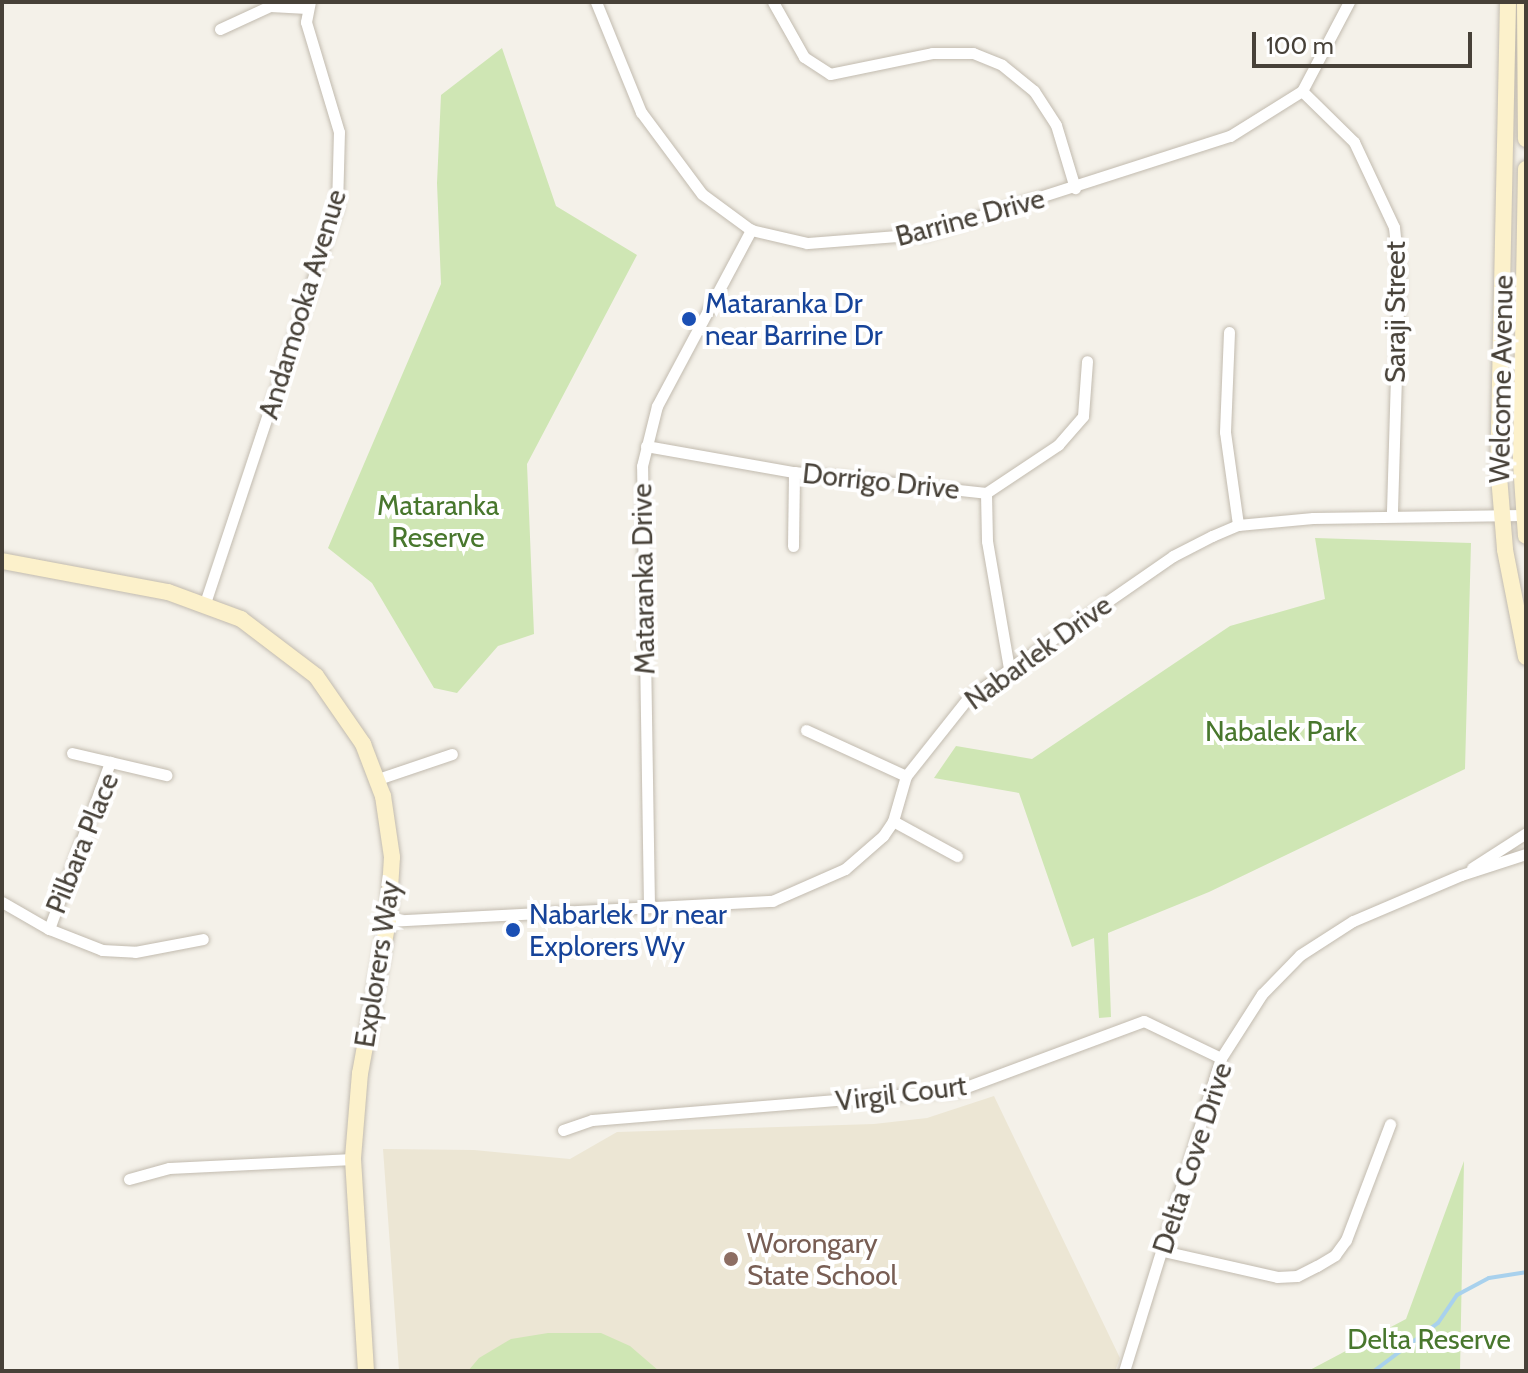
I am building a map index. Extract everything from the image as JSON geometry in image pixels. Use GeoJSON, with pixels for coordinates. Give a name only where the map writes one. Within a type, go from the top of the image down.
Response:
{"type":"FeatureCollection","features":[{"type":"Feature","properties":{"kind":"street","name":"Barrine Drive"},"geometry":{"type":"LineString","coordinates":[[596,2],[656,136],[702,194],[751,230],[807,243],[860,243],[924,234],[1075,188],[1230,136],[1302,91]]}},
{"type":"Feature","properties":{"kind":"street"},"geometry":{"type":"LineString","coordinates":[[773,2],[804,57],[830,74],[932,53],[973,53],[1002,65],[1034,91],[1056,125],[1075,188]]}},
{"type":"Feature","properties":{"kind":"street"},"geometry":{"type":"LineString","coordinates":[[1302,91],[1349,2]]}},
{"type":"Feature","properties":{"kind":"street","name":"Welcome Avenue"},"geometry":{"type":"LineString","coordinates":[[1508,2],[1500,518],[1526,657]]}},
{"type":"Feature","properties":{"kind":"street"},"geometry":{"type":"LineString","coordinates":[[1525,2],[1526,139]]}},
{"type":"Feature","properties":{"kind":"street"},"geometry":{"type":"LineString","coordinates":[[220,29],[270,6],[308,5]]}},
{"type":"Feature","properties":{"kind":"street","name":"Andamooka Avenue"},"geometry":{"type":"LineString","coordinates":[[205,603],[337,207],[339,132],[308,5]]}},
{"type":"Feature","properties":{"kind":"street","name":"Saraji Street"},"geometry":{"type":"LineString","coordinates":[[1302,91],[1354,142],[1394,227],[1399,275],[1392,516]]}},
{"type":"Feature","properties":{"kind":"street","name":"Welcome Avenue"},"geometry":{"type":"LineString","coordinates":[[1526,169],[1521,254],[1522,515],[1526,536]]}},
{"type":"Feature","properties":{"kind":"street","name":"Mataranka Drive"},"geometry":{"type":"LineString","coordinates":[[649,906],[640,495],[646,446],[657,406],[751,230]]}},
{"type":"Feature","properties":{"kind":"street"},"geometry":{"type":"LineString","coordinates":[[1229,332],[1225,432],[1238,525]]}},
{"type":"Feature","properties":{"kind":"street","name":"Dorrigo Drive"},"geometry":{"type":"LineString","coordinates":[[646,446],[794,472],[986,493],[1058,445],[1083,416],[1087,361]]}},
{"type":"Feature","properties":{"kind":"street"},"geometry":{"type":"LineString","coordinates":[[793,546],[794,472]]}},
{"type":"Feature","properties":{"kind":"street"},"geometry":{"type":"LineString","coordinates":[[986,493],[987,541],[1009,668]]}},
{"type":"Feature","properties":{"kind":"street","name":"Nabarlek Drive"},"geometry":{"type":"LineString","coordinates":[[388,921],[772,901],[845,869],[893,821],[906,776],[968,698],[1173,556],[1238,525],[1392,516],[1500,518],[1522,515]]}},
{"type":"Feature","properties":{"kind":"street","name":"Explorers Way"},"geometry":{"type":"LineString","coordinates":[[2,561],[205,603],[268,637],[316,676],[348,716],[378,779],[391,839],[388,921],[360,1073],[353,1159],[366,1371]]}},
{"type":"Feature","properties":{"kind":"street"},"geometry":{"type":"LineString","coordinates":[[806,730],[906,776]]}},
{"type":"Feature","properties":{"kind":"street"},"geometry":{"type":"LineString","coordinates":[[72,753],[110,762]]}},
{"type":"Feature","properties":{"kind":"street"},"geometry":{"type":"LineString","coordinates":[[378,779],[452,754]]}},
{"type":"Feature","properties":{"kind":"street","name":"Pilbara Place"},"geometry":{"type":"LineString","coordinates":[[49,929],[110,762],[166,775]]}},
{"type":"Feature","properties":{"kind":"street"},"geometry":{"type":"LineString","coordinates":[[893,821],[957,856]]}},
{"type":"Feature","properties":{"kind":"street","name":"Delta Cove Drive"},"geometry":{"type":"LineString","coordinates":[[1461,875],[1526,833]]}},
{"type":"Feature","properties":{"kind":"street","name":"Delta Cove Drive"},"geometry":{"type":"LineString","coordinates":[[1124,1371],[1221,1058],[1262,994],[1300,955],[1353,921],[1461,875],[1526,854]]}},
{"type":"Feature","properties":{"kind":"street"},"geometry":{"type":"LineString","coordinates":[[2,902],[49,929],[119,952],[203,939]]}},
{"type":"Feature","properties":{"kind":"street","name":"Virgil Court"},"geometry":{"type":"LineString","coordinates":[[563,1130],[592,1120],[958,1090],[1144,1021],[1221,1058]]}},
{"type":"Feature","properties":{"kind":"street"},"geometry":{"type":"LineString","coordinates":[[1163,1251],[1277,1277],[1297,1276],[1317,1266],[1335,1255],[1346,1240],[1390,1124]]}},
{"type":"Feature","properties":{"kind":"street"},"geometry":{"type":"LineString","coordinates":[[129,1179],[169,1168],[353,1159]]}},
{"type":"Feature","properties":{"kind":"shaded area","name":"Worongary State School"},"geometry":{"type":"Polygon","coordinates":[[[994,1096],[1120,1358],[1115,1371],[399,1371],[383,1149],[474,1150],[570,1159],[617,1132],[874,1124],[927,1118],[994,1096]]]}},
{"type":"Feature","properties":{"kind":"green space","name":"Mataranka Reserve"},"geometry":{"type":"Polygon","coordinates":[[[502,48],[556,206],[637,255],[527,464],[534,634],[498,646],[457,693],[434,688],[372,583],[328,548],[441,284],[437,183],[441,95],[502,48]]]}},
{"type":"Feature","properties":{"kind":"green space","name":"Nabalek Park"},"geometry":{"type":"Polygon","coordinates":[[[1315,538],[1471,543],[1465,769],[1209,892],[1108,933],[1111,1017],[1099,1018],[1094,938],[1072,947],[1019,793],[934,778],[956,746],[1032,759],[1230,626],[1325,599],[1315,538]]]}},
{"type":"Feature","properties":{"kind":"green space","name":"Delta Reserve"},"geometry":{"type":"Polygon","coordinates":[[[1464,1161],[1460,1371],[1308,1371],[1406,1319],[1464,1161]]]}},
{"type":"Feature","properties":{"kind":"green space"},"geometry":{"type":"Polygon","coordinates":[[[548,1333],[601,1333],[630,1346],[659,1371],[468,1371],[479,1358],[511,1339],[548,1333]]]}},
{"type":"Feature","properties":{"kind":"waterway"},"geometry":{"type":"LineString","coordinates":[[1374,1371],[1438,1323],[1457,1295],[1489,1278],[1526,1272]]}},
{"type":"Feature","properties":{"kind":"place","name":"Mataranka Dr near Barrine Dr"},"geometry":{"type":"Point","coordinates":[689,319]}},
{"type":"Feature","properties":{"kind":"place","name":"Nabarlek Dr near Explorers Wy"},"geometry":{"type":"Point","coordinates":[513,930]}},
{"type":"Feature","properties":{"kind":"place","name":"Worongary State School"},"geometry":{"type":"Point","coordinates":[731,1259]}}]}
